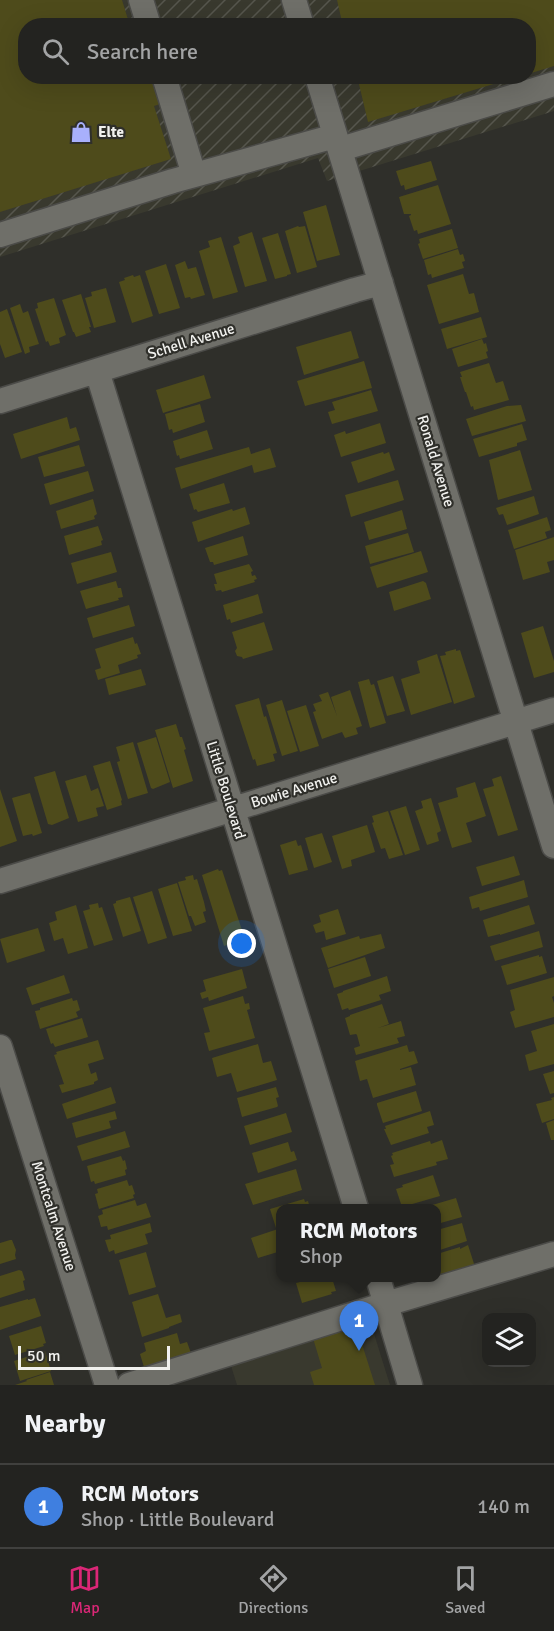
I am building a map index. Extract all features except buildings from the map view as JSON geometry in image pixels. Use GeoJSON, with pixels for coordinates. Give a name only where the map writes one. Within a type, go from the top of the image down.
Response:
{"type":"FeatureCollection","features":[{"type":"Feature","properties":{"kind":"street"},"geometry":{"type":"LineString","coordinates":[[141,0],[147,18]]}},
{"type":"Feature","properties":{"kind":"street"},"geometry":{"type":"LineString","coordinates":[[294,0],[300,18]]}},
{"type":"Feature","properties":{"kind":"street"},"geometry":{"type":"LineString","coordinates":[[166,84],[194,175]]}},
{"type":"Feature","properties":{"kind":"street","name":"Ronald Avenue"},"geometry":{"type":"LineString","coordinates":[[320,84],[554,846]]}},
{"type":"Feature","properties":{"kind":"street"},"geometry":{"type":"LineString","coordinates":[[0,235],[194,175],[338,142],[554,84]]}},
{"type":"Feature","properties":{"kind":"street","name":"Schell Avenue"},"geometry":{"type":"LineString","coordinates":[[0,401],[381,283]]}},
{"type":"Feature","properties":{"kind":"street","name":"Little Boulevard"},"geometry":{"type":"LineString","coordinates":[[97,371],[354,1204]]}},
{"type":"Feature","properties":{"kind":"street","name":"Bowie Avenue"},"geometry":{"type":"LineString","coordinates":[[0,881],[554,710]]}},
{"type":"Feature","properties":{"kind":"street","name":"Montcalm Avenue"},"geometry":{"type":"LineString","coordinates":[[0,1047],[107,1385]]}},
{"type":"Feature","properties":{"kind":"street"},"geometry":{"type":"LineString","coordinates":[[129,1385],[554,1254]]}},
{"type":"Feature","properties":{"kind":"street"},"geometry":{"type":"LineString","coordinates":[[379,1282],[410,1385]]}},
{"type":"Feature","properties":{"kind":"shaded area"},"geometry":{"type":"Polygon","coordinates":[[[0,0],[554,0],[554,111],[327,181],[318,158],[0,257],[0,0]]]}},
{"type":"Feature","properties":{"kind":"shaded area"},"geometry":{"type":"Polygon","coordinates":[[[366,1308],[390,1385],[237,1385],[227,1353],[366,1308]]]}},
{"type":"Feature","properties":{"kind":"place","name":"Elte"},"geometry":{"type":"Point","coordinates":[81,132]}},
{"type":"Feature","properties":{"kind":"place","name":"RCM Motors"},"geometry":{"type":"Point","coordinates":[359,1351]}}]}
